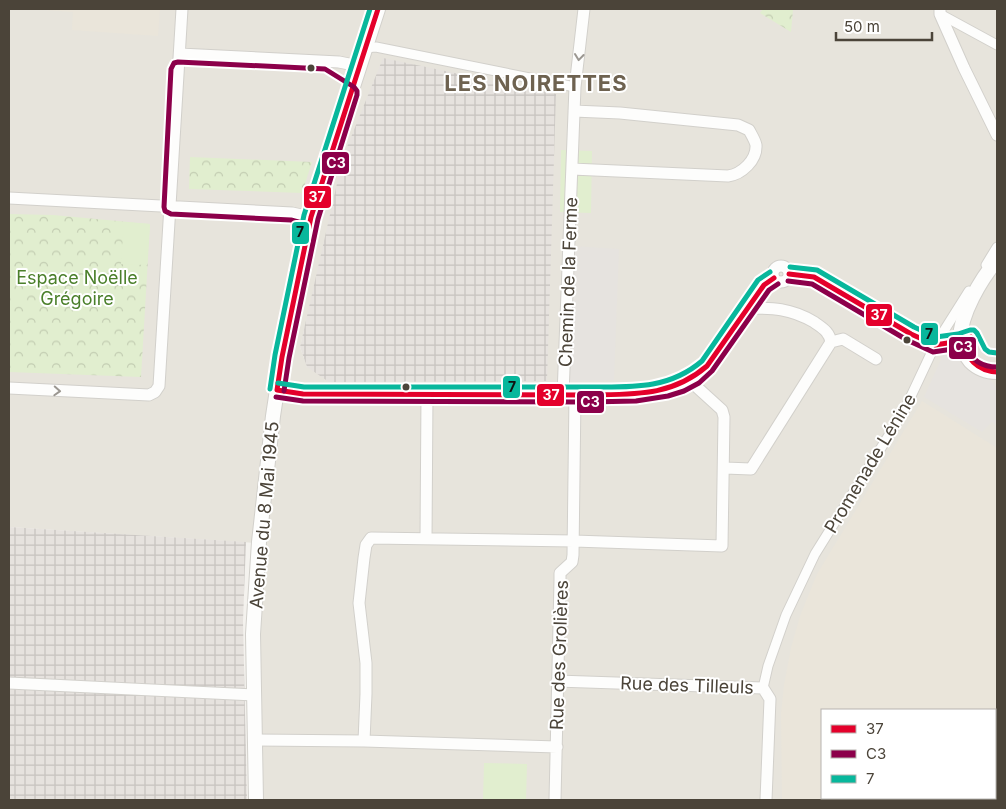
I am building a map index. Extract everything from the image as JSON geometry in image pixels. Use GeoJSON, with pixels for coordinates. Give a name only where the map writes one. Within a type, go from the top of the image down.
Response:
{"type":"FeatureCollection","features":[{"type":"Feature","properties":{"kind":"street"},"geometry":{"type":"LineString","coordinates":[[9,388],[148,395],[155,392],[159,386],[182,9]]}},
{"type":"Feature","properties":{"kind":"street","name":"Avenue du 8 Mai 1945"},"geometry":{"type":"LineString","coordinates":[[257,799],[253,634],[260,542],[282,357],[311,217],[378,9]]}},
{"type":"Feature","properties":{"kind":"street","name":"Chemin de la Ferme"},"geometry":{"type":"LineString","coordinates":[[563,395],[575,88],[584,9]]}},
{"type":"Feature","properties":{"kind":"street"},"geometry":{"type":"LineString","coordinates":[[940,11],[997,45]]}},
{"type":"Feature","properties":{"kind":"street"},"geometry":{"type":"LineString","coordinates":[[940,11],[964,68],[997,135]]}},
{"type":"Feature","properties":{"kind":"street"},"geometry":{"type":"LineString","coordinates":[[365,48],[376,47],[575,88]]}},
{"type":"Feature","properties":{"kind":"street"},"geometry":{"type":"LineString","coordinates":[[180,54],[338,62],[359,66]]}},
{"type":"Feature","properties":{"kind":"street"},"geometry":{"type":"LineString","coordinates":[[572,169],[728,176],[738,174],[752,158],[756,145],[749,130],[738,125],[620,113],[574,111]]}},
{"type":"Feature","properties":{"kind":"street"},"geometry":{"type":"LineString","coordinates":[[9,198],[292,213],[311,217]]}},
{"type":"Feature","properties":{"kind":"street","name":"Promenade Lénine"},"geometry":{"type":"LineString","coordinates":[[763,688],[768,666],[786,615],[815,554],[904,412],[934,346],[997,247]]}},
{"type":"Feature","properties":{"kind":"street"},"geometry":{"type":"LineString","coordinates":[[997,260],[988,271],[974,296],[964,320],[960,341],[966,356],[975,366],[987,372],[997,372]]}},
{"type":"Feature","properties":{"kind":"street"},"geometry":{"type":"LineString","coordinates":[[277,390],[302,394],[427,395],[575,395],[653,392],[689,380],[708,366],[746,308],[764,285],[774,278],[772,275],[774,269],[780,266],[786,268],[789,274],[814,277],[934,346],[960,341]]}},
{"type":"Feature","properties":{"kind":"street"},"geometry":{"type":"LineString","coordinates":[[725,468],[751,469],[831,342],[826,330],[801,315],[788,310],[746,308]]}},
{"type":"Feature","properties":{"kind":"street"},"geometry":{"type":"LineString","coordinates":[[831,342],[843,339],[876,359]]}},
{"type":"Feature","properties":{"kind":"street"},"geometry":{"type":"LineString","coordinates":[[364,741],[366,663],[359,603],[366,545],[371,538],[574,541],[722,546],[725,468],[724,417],[722,410],[689,380]]}},
{"type":"Feature","properties":{"kind":"street"},"geometry":{"type":"LineString","coordinates":[[426,539],[427,395]]}},
{"type":"Feature","properties":{"kind":"street","name":"Rue des Grolières"},"geometry":{"type":"LineString","coordinates":[[555,800],[560,573],[572,562],[574,541],[575,395]]}},
{"type":"Feature","properties":{"kind":"street","name":"Rue des Tilleuls"},"geometry":{"type":"LineString","coordinates":[[557,681],[763,688],[770,699],[766,800]]}},
{"type":"Feature","properties":{"kind":"street"},"geometry":{"type":"LineString","coordinates":[[9,683],[254,695]]}},
{"type":"Feature","properties":{"kind":"street"},"geometry":{"type":"LineString","coordinates":[[256,740],[364,741],[557,747]]}},
{"type":"Feature","properties":{"kind":"shaded area"},"geometry":{"type":"Polygon","coordinates":[[[9,9],[997,9],[997,800],[259,800],[256,543],[9,527],[9,9]],[[310,306],[300,347],[307,367],[310,306]]]}},
{"type":"Feature","properties":{"kind":"shaded area"},"geometry":{"type":"Polygon","coordinates":[[[33,9],[160,9],[158,36],[72,30],[73,12],[33,9]]]}},
{"type":"Feature","properties":{"kind":"shaded area"},"geometry":{"type":"Polygon","coordinates":[[[383,58],[556,94],[547,381],[329,382],[307,367],[300,347],[343,157],[383,58]]]}},
{"type":"Feature","properties":{"kind":"shaded area"},"geometry":{"type":"Polygon","coordinates":[[[572,246],[619,249],[614,380],[567,382],[572,246]]]}},
{"type":"Feature","properties":{"kind":"shaded area"},"geometry":{"type":"Polygon","coordinates":[[[944,353],[961,357],[983,377],[990,379],[997,389],[997,425],[992,422],[982,432],[924,397],[944,353]]]}},
{"type":"Feature","properties":{"kind":"shaded area"},"geometry":{"type":"Polygon","coordinates":[[[922,401],[997,448],[997,628],[995,628],[995,638],[997,638],[997,800],[782,800],[781,714],[791,648],[800,616],[817,574],[922,401]]]}},
{"type":"Feature","properties":{"kind":"shaded area"},"geometry":{"type":"Polygon","coordinates":[[[9,527],[246,542],[243,621],[247,800],[9,800],[9,527]]]}},
{"type":"Feature","properties":{"kind":"green space"},"geometry":{"type":"Polygon","coordinates":[[[763,9],[793,9],[791,32],[760,13],[763,9]]]}},
{"type":"Feature","properties":{"kind":"green space"},"geometry":{"type":"Polygon","coordinates":[[[561,150],[592,151],[591,213],[560,212],[561,150]]]}},
{"type":"Feature","properties":{"kind":"green space"},"geometry":{"type":"Polygon","coordinates":[[[190,157],[312,162],[302,193],[189,189],[190,157]]]}},
{"type":"Feature","properties":{"kind":"green space","name":"Espace Noëlle Grégoire"},"geometry":{"type":"Polygon","coordinates":[[[9,214],[53,215],[150,224],[141,377],[9,372],[9,214]]]}},
{"type":"Feature","properties":{"kind":"green space"},"geometry":{"type":"Polygon","coordinates":[[[124,222],[150,224],[147,265],[121,264],[124,222]]]}},
{"type":"Feature","properties":{"kind":"green space"},"geometry":{"type":"Polygon","coordinates":[[[484,763],[527,764],[526,800],[483,800],[484,763]]]}},
{"type":"Feature","properties":{"kind":"transit line","name":"7"},"geometry":{"type":"LineString","coordinates":[[270,389],[275,355],[304,215],[370,9]]}},
{"type":"Feature","properties":{"kind":"transit line","name":"37"},"geometry":{"type":"LineString","coordinates":[[277,390],[311,217],[378,9]]}},
{"type":"Feature","properties":{"kind":"transit line","name":"C3"},"geometry":{"type":"LineString","coordinates":[[284,391],[318,219],[357,91],[354,87],[325,69],[174,63],[171,69],[165,211],[171,214],[291,220],[302,223]]}},
{"type":"Feature","properties":{"kind":"transit line","name":"7"},"geometry":{"type":"LineString","coordinates":[[790,267],[817,270],[914,327],[936,337],[974,330],[985,349],[989,352],[997,353]]}},
{"type":"Feature","properties":{"kind":"transit line","name":"7"},"geometry":{"type":"LineString","coordinates":[[278,383],[304,387],[604,387],[648,385],[662,382],[676,377],[702,361],[758,280],[770,272]]}},
{"type":"Feature","properties":{"kind":"transit line","name":"37"},"geometry":{"type":"LineString","coordinates":[[789,274],[814,277],[911,334],[935,345],[960,341],[971,337]]}},
{"type":"Feature","properties":{"kind":"transit line","name":"37"},"geometry":{"type":"LineString","coordinates":[[277,390],[303,394],[588,395],[636,394],[665,389],[693,376],[707,366],[764,285],[774,278]]}},
{"type":"Feature","properties":{"kind":"transit line","name":"C3"},"geometry":{"type":"LineString","coordinates":[[788,281],[812,284],[907,340],[933,352],[966,347],[971,356],[978,362],[987,366],[997,367]]}},
{"type":"Feature","properties":{"kind":"transit line","name":"C3"},"geometry":{"type":"LineString","coordinates":[[276,397],[303,401],[588,402],[636,401],[668,396],[684,391],[699,383],[712,371],[769,290],[778,284]]}},
{"type":"Feature","properties":{"kind":"transit line","name":"37"},"geometry":{"type":"LineString","coordinates":[[960,341],[966,353],[978,366],[997,372]]}},
{"type":"Feature","properties":{"kind":"district","name":"LES NOIRETTES"},"geometry":{"type":"Point","coordinates":[536,83]}}]}
